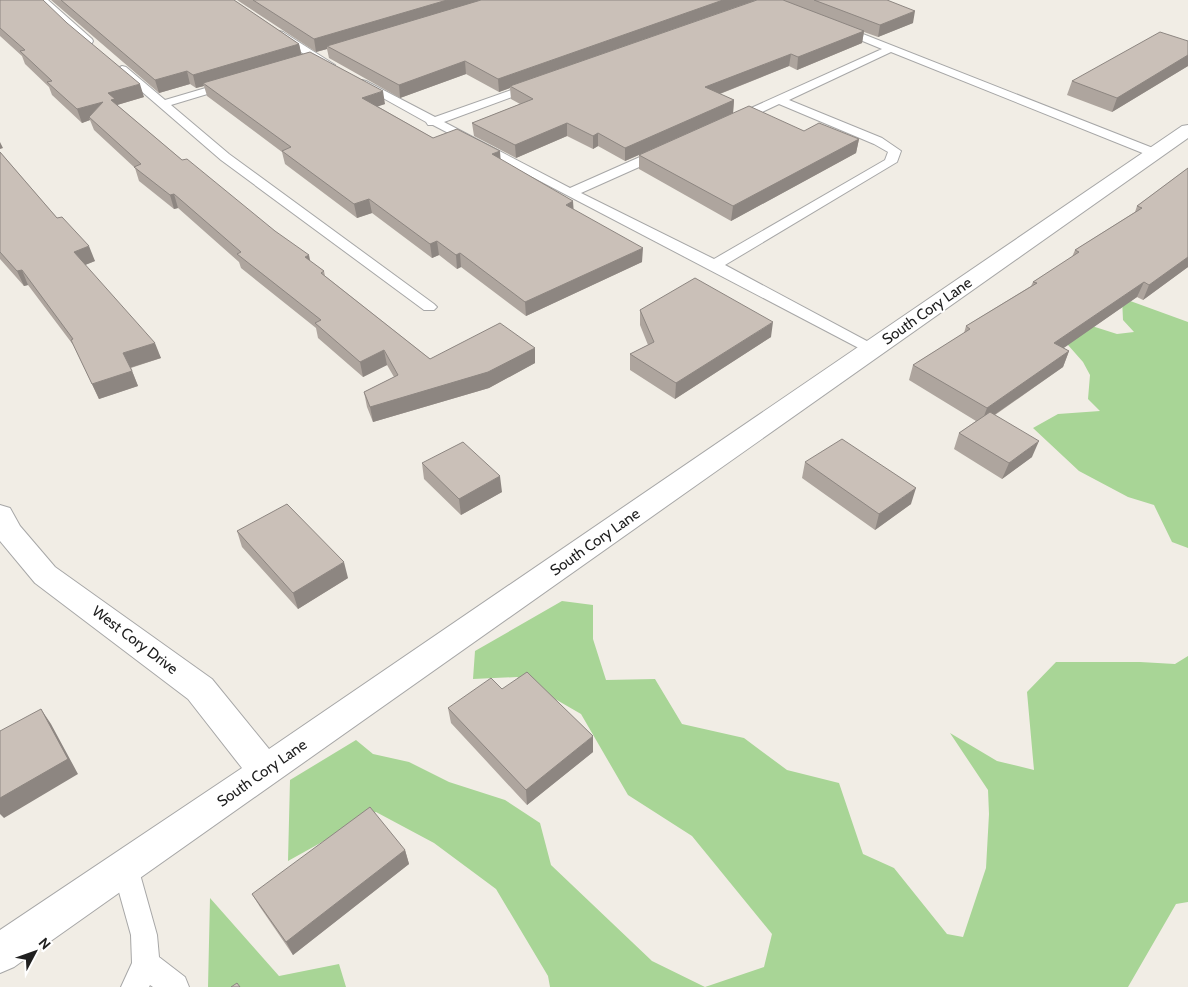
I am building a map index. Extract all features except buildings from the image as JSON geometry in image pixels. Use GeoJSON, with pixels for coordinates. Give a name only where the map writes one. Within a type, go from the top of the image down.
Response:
{"type":"FeatureCollection","features":[{"type":"Feature","properties":{"kind":"street","name":"South Cory Lane"},"geometry":{"type":"LineString","coordinates":[[0,953],[266,771],[1188,130]]}},
{"type":"Feature","properties":{"kind":"street","name":"West Cory Drive"},"geometry":{"type":"LineString","coordinates":[[0,515],[10,533],[44,575],[107,619],[200,689],[266,771]]}},
{"type":"Feature","properties":{"kind":"lane"},"geometry":{"type":"LineString","coordinates":[[42,0],[99,50]]}},
{"type":"Feature","properties":{"kind":"lane"},"geometry":{"type":"LineString","coordinates":[[831,25],[1154,153]]}},
{"type":"Feature","properties":{"kind":"lane"},"geometry":{"type":"LineString","coordinates":[[267,26],[311,59],[345,74],[432,122],[714,265],[872,350]]}},
{"type":"Feature","properties":{"kind":"lane"},"geometry":{"type":"LineString","coordinates":[[725,124],[892,48]]}},
{"type":"Feature","properties":{"kind":"lane"},"geometry":{"type":"LineString","coordinates":[[311,59],[334,52]]}},
{"type":"Feature","properties":{"kind":"lane"},"geometry":{"type":"LineString","coordinates":[[113,62],[225,157],[429,307]]}},
{"type":"Feature","properties":{"kind":"lane"},"geometry":{"type":"LineString","coordinates":[[163,104],[239,81]]}},
{"type":"Feature","properties":{"kind":"lane"},"geometry":{"type":"LineString","coordinates":[[432,122],[545,82]]}},
{"type":"Feature","properties":{"kind":"lane"},"geometry":{"type":"LineString","coordinates":[[714,265],[891,162],[895,151],[878,140],[780,100]]}},
{"type":"Feature","properties":{"kind":"lane"},"geometry":{"type":"LineString","coordinates":[[570,193],[670,149]]}},
{"type":"Feature","properties":{"kind":"lane"},"geometry":{"type":"LineString","coordinates":[[125,867],[144,935],[141,975],[175,987]]}},
{"type":"Feature","properties":{"kind":"green space"},"geometry":{"type":"Polygon","coordinates":[[[1122,298],[1188,322],[1188,548],[1172,542],[1154,505],[1128,497],[1079,471],[1033,428],[1058,414],[1100,411],[1088,399],[1090,375],[1083,362],[1068,345],[1051,313],[1117,334],[1134,332],[1123,320],[1122,298]]]}},
{"type":"Feature","properties":{"kind":"green space"},"geometry":{"type":"Polygon","coordinates":[[[562,601],[593,605],[593,639],[606,680],[655,679],[682,724],[744,738],[787,770],[839,783],[863,854],[894,868],[947,934],[963,937],[986,868],[989,814],[988,790],[950,733],[997,761],[1034,770],[1027,692],[1056,662],[1175,664],[1188,656],[1188,902],[1176,904],[1128,987],[705,987],[764,967],[772,934],[692,836],[628,795],[581,714],[517,677],[473,679],[475,651],[562,601]]]}},
{"type":"Feature","properties":{"kind":"green space"},"geometry":{"type":"Polygon","coordinates":[[[356,740],[373,754],[409,762],[449,782],[505,800],[540,823],[551,865],[652,961],[705,987],[550,987],[548,976],[496,889],[434,843],[376,812],[288,861],[290,780],[356,740]]]}},
{"type":"Feature","properties":{"kind":"green space"},"geometry":{"type":"Polygon","coordinates":[[[210,898],[279,976],[339,964],[346,987],[208,987],[210,898]]]}}]}
